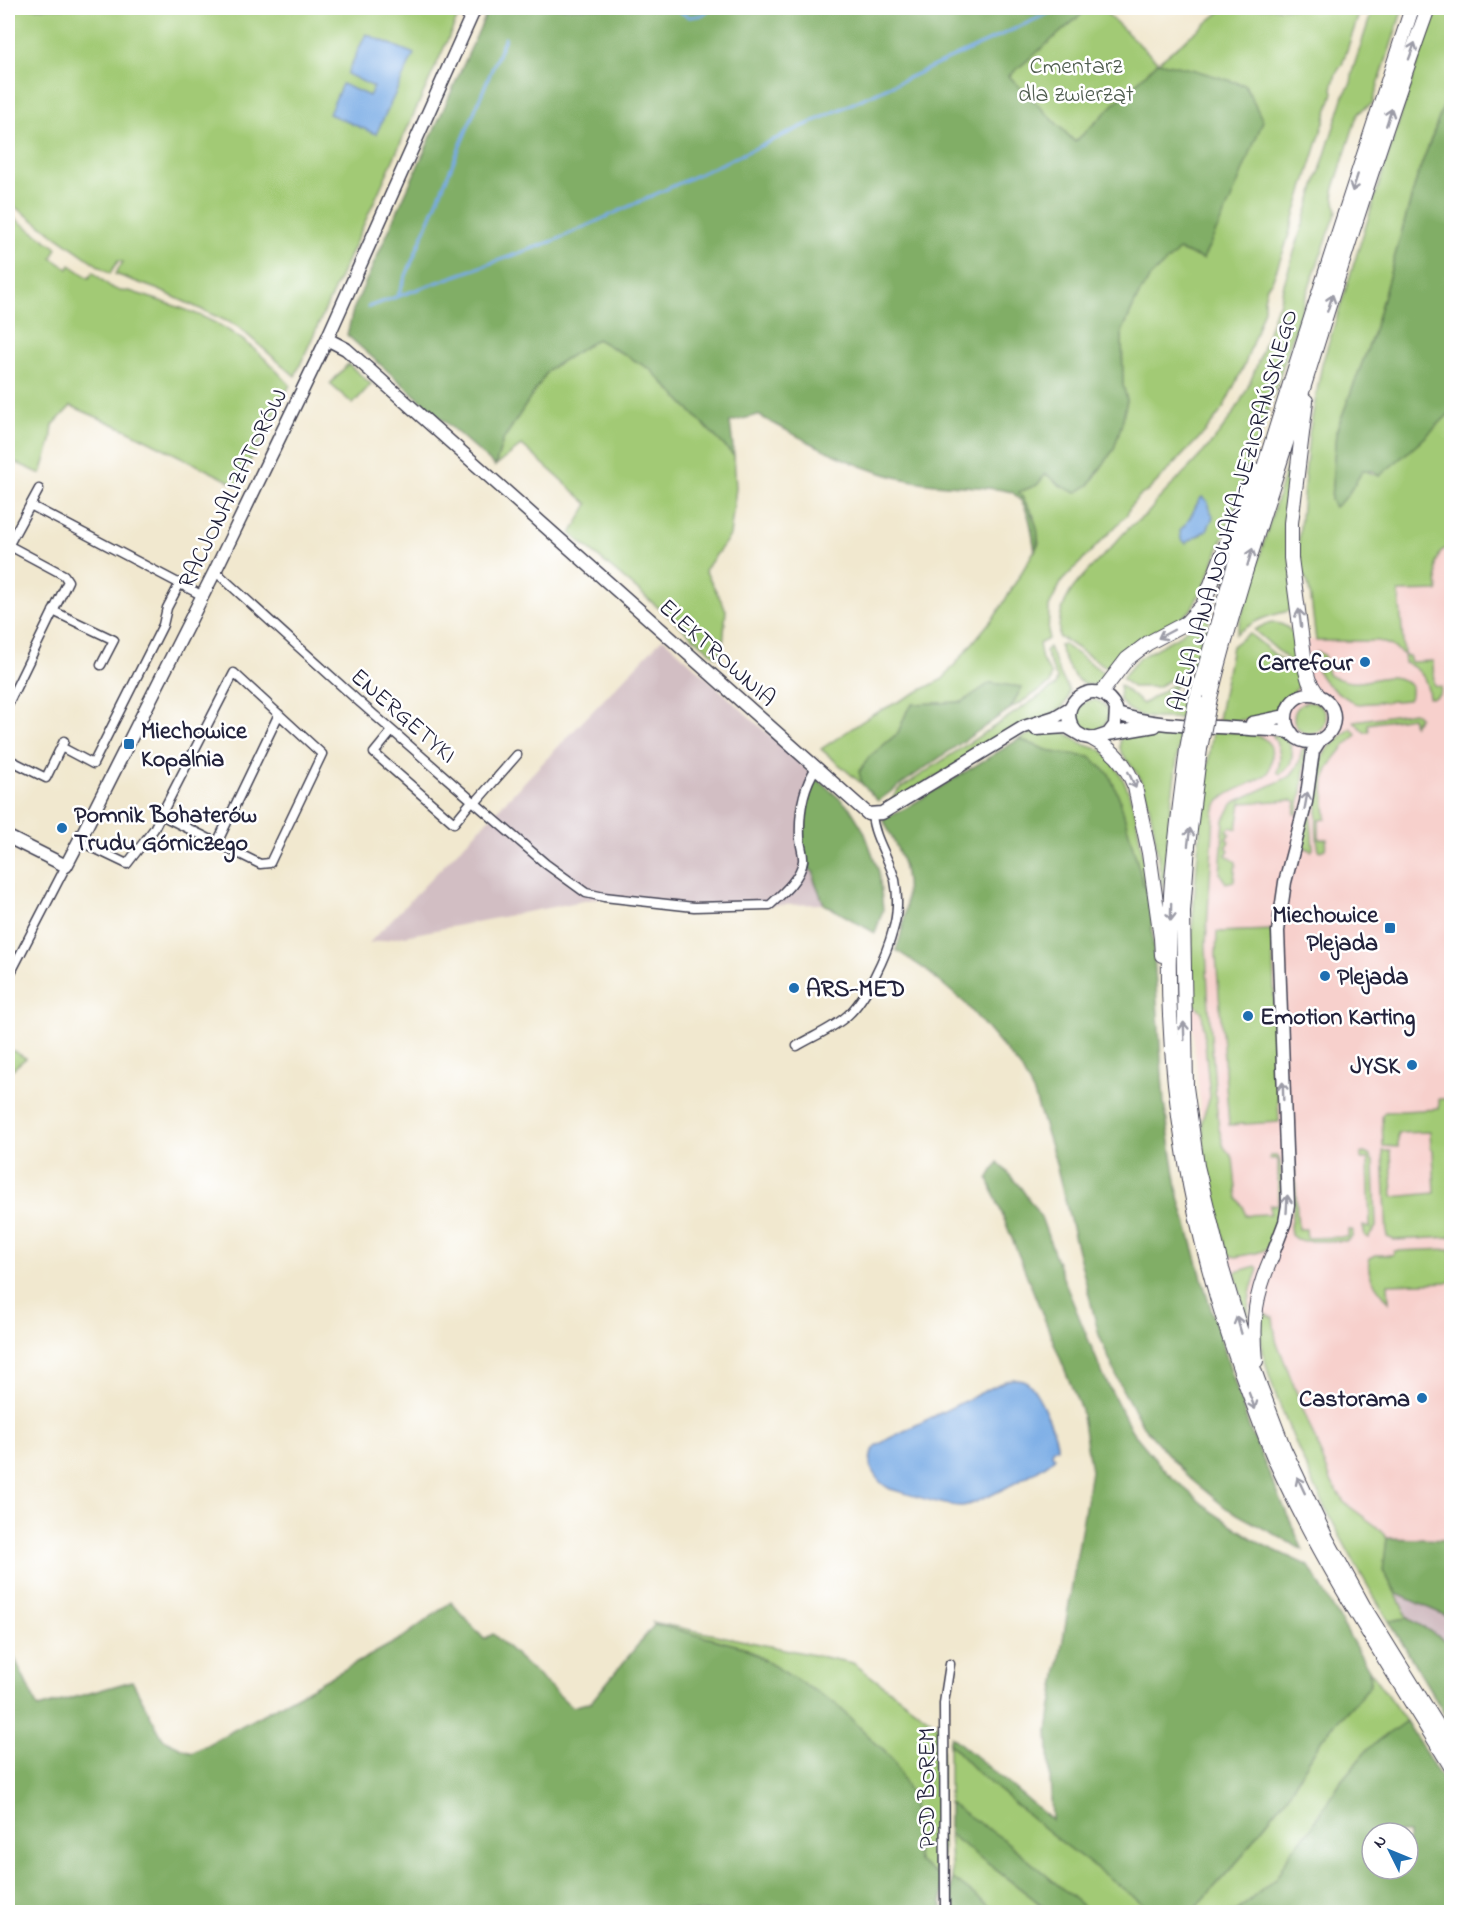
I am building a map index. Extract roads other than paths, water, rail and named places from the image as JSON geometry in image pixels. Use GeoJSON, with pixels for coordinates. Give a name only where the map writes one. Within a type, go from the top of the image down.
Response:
{"type":"FeatureCollection","features":[{"type":"Feature","properties":{"kind":"main road","name":"ALEJA JANA NOWAKA-JEZIORAŃSKIEGO"},"geometry":{"type":"LineString","coordinates":[[1212,665],[1218,618],[1298,360],[1412,8]]}},
{"type":"Feature","properties":{"kind":"main road","name":"ALEJA JANA NOWAKA-JEZIORAŃSKIEGO"},"geometry":{"type":"LineString","coordinates":[[1428,8],[1397,95],[1233,613],[1212,665],[1203,699],[1171,897],[1170,1017],[1176,1091],[1187,1170],[1226,1331],[1276,1461],[1350,1604],[1452,1768]]}},
{"type":"Feature","properties":{"kind":"main road"},"geometry":{"type":"LineString","coordinates":[[1312,359],[1294,490],[1291,558],[1306,670],[1309,681],[1317,694]]}},
{"type":"Feature","properties":{"kind":"main road"},"geometry":{"type":"LineString","coordinates":[[1101,693],[1127,659],[1148,643],[1186,623],[1203,605],[1298,360]]}},
{"type":"Feature","properties":{"kind":"main road"},"geometry":{"type":"LineString","coordinates":[[1086,737],[1105,745],[1123,765],[1131,776],[1140,801],[1161,938],[1165,1022],[1176,1091]]}},
{"type":"Feature","properties":{"kind":"main road","name":"ALEJA JANA NOWAKA-JEZIORAŃSKIEGO"},"geometry":{"type":"LineString","coordinates":[[1194,749],[1183,912],[1186,1087],[1197,1166],[1222,1269],[1244,1342],[1284,1449],[1365,1609],[1452,1749]]}},
{"type":"Feature","properties":{"kind":"main road"},"geometry":{"type":"LineString","coordinates":[[1258,1381],[1254,1342],[1255,1309],[1260,1285],[1272,1256]]}},
{"type":"Feature","properties":{"kind":"street","name":"RACJONALIZATORÓW"},"geometry":{"type":"LineString","coordinates":[[8,978],[203,596],[327,339],[475,8]]}},
{"type":"Feature","properties":{"kind":"street","name":"ELEKTROWNIA"},"geometry":{"type":"LineString","coordinates":[[327,339],[346,349],[858,804],[864,812],[872,815]]}},
{"type":"Feature","properties":{"kind":"street"},"geometry":{"type":"LineString","coordinates":[[8,703],[68,581],[64,575],[8,546],[39,489]]}},
{"type":"Feature","properties":{"kind":"street"},"geometry":{"type":"LineString","coordinates":[[30,505],[203,596]]}},
{"type":"Feature","properties":{"kind":"street","name":"ENERGETYKI"},"geometry":{"type":"LineString","coordinates":[[215,571],[474,802],[546,864],[586,893],[694,907],[770,905],[791,886],[803,862],[800,840],[801,812],[806,784],[816,768]]}},
{"type":"Feature","properties":{"kind":"street"},"geometry":{"type":"LineString","coordinates":[[8,759],[46,778],[63,744],[93,764],[163,625],[167,608],[180,583]]}},
{"type":"Feature","properties":{"kind":"street"},"geometry":{"type":"LineString","coordinates":[[53,611],[114,640],[101,665]]}},
{"type":"Feature","properties":{"kind":"street"},"geometry":{"type":"LineString","coordinates":[[79,841],[127,864],[154,829],[161,815],[234,673],[322,754],[270,863],[260,864],[161,815]]}},
{"type":"Feature","properties":{"kind":"street"},"geometry":{"type":"LineString","coordinates":[[797,1046],[848,1016],[871,983],[894,929],[897,898],[895,882],[875,832],[872,815],[892,808],[1024,727],[1055,717],[1070,708],[1079,696],[1094,692],[1101,693],[1110,699],[1117,714],[1115,725],[1108,734]]}},
{"type":"Feature","properties":{"kind":"street"},"geometry":{"type":"LineString","coordinates":[[1272,1256],[1285,1222],[1288,1205],[1278,931],[1285,882],[1306,802],[1312,751],[1332,728],[1335,717],[1329,702],[1317,694],[1305,694],[1294,700],[1286,716],[1286,722],[1292,733]]}},
{"type":"Feature","properties":{"kind":"street"},"geometry":{"type":"LineString","coordinates":[[1070,708],[1071,723],[1086,737]]}},
{"type":"Feature","properties":{"kind":"street"},"geometry":{"type":"LineString","coordinates":[[217,843],[279,714]]}},
{"type":"Feature","properties":{"kind":"street"},"geometry":{"type":"LineString","coordinates":[[1117,714],[1164,725],[1237,726],[1279,730],[1292,733],[1303,741],[1320,740]]}},
{"type":"Feature","properties":{"kind":"street"},"geometry":{"type":"LineString","coordinates":[[1237,726],[1286,716]]}},
{"type":"Feature","properties":{"kind":"street"},"geometry":{"type":"LineString","coordinates":[[1012,735],[1029,730],[1066,727],[1086,737],[1164,725]]}},
{"type":"Feature","properties":{"kind":"street"},"geometry":{"type":"LineString","coordinates":[[393,731],[374,753],[454,823],[517,755]]}},
{"type":"Feature","properties":{"kind":"street"},"geometry":{"type":"LineString","coordinates":[[8,837],[66,866]]}},
{"type":"Feature","properties":{"kind":"street","name":"POD BOREM"},"geometry":{"type":"LineString","coordinates":[[945,1912],[944,1703],[950,1664]]}},
{"type":"Feature","properties":{"kind":"water"},"geometry":{"type":"Polygon","coordinates":[[[366,34],[414,54],[376,134],[329,114],[342,84],[369,96],[374,87],[347,74],[366,34]]]}},
{"type":"Feature","properties":{"kind":"water"},"geometry":{"type":"Polygon","coordinates":[[[1202,497],[1207,501],[1213,517],[1207,530],[1186,543],[1181,539],[1180,530],[1202,497]]]}},
{"type":"Feature","properties":{"kind":"water"},"geometry":{"type":"Polygon","coordinates":[[[1013,1379],[1027,1382],[1046,1414],[1057,1448],[1053,1448],[1052,1455],[1055,1457],[1049,1462],[995,1493],[962,1506],[936,1502],[890,1489],[874,1474],[870,1463],[873,1450],[879,1445],[1013,1379]]]}},
{"type":"Feature","properties":{"kind":"waterway"},"geometry":{"type":"LineString","coordinates":[[673,8],[689,17],[703,15],[710,8]]}},
{"type":"Feature","properties":{"kind":"waterway"},"geometry":{"type":"LineString","coordinates":[[368,307],[556,240],[1060,8]]}},
{"type":"Feature","properties":{"kind":"waterway"},"geometry":{"type":"LineString","coordinates":[[398,295],[505,38]]}},
{"type":"Feature","properties":{"kind":"place","name":"Carrefour"},"geometry":{"type":"Point","coordinates":[1365,662]}},
{"type":"Feature","properties":{"kind":"place","name":"Miechowice Kopalnia"},"geometry":{"type":"Point","coordinates":[129,744]}},
{"type":"Feature","properties":{"kind":"place","name":"Pomnik Bohaterów Trudu Górniczego"},"geometry":{"type":"Point","coordinates":[62,828]}},
{"type":"Feature","properties":{"kind":"place","name":"Miechowice Plejada"},"geometry":{"type":"Point","coordinates":[1390,928]}},
{"type":"Feature","properties":{"kind":"place","name":"Plejada"},"geometry":{"type":"Point","coordinates":[1325,976]}},
{"type":"Feature","properties":{"kind":"place","name":"ARS-MED"},"geometry":{"type":"Point","coordinates":[794,988]}},
{"type":"Feature","properties":{"kind":"place","name":"Emotion Karting"},"geometry":{"type":"Point","coordinates":[1248,1016]}},
{"type":"Feature","properties":{"kind":"place","name":"JYSK"},"geometry":{"type":"Point","coordinates":[1412,1065]}},
{"type":"Feature","properties":{"kind":"place","name":"Castorama"},"geometry":{"type":"Point","coordinates":[1422,1398]}},
{"type":"Feature","properties":{"kind":"park label","name":"Cmentarz dla zwierząt"},"geometry":{"type":"Point","coordinates":[1076,79]}}]}
